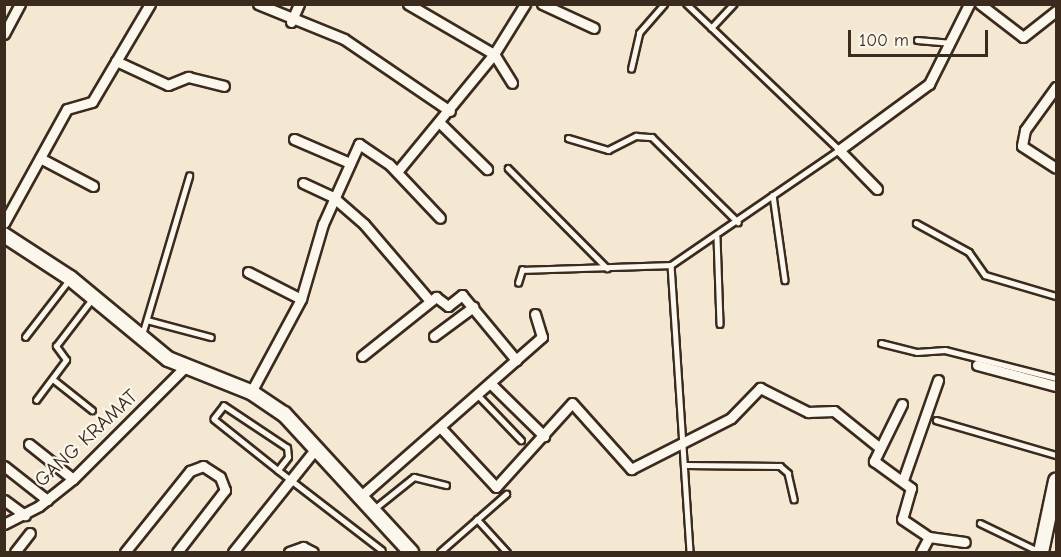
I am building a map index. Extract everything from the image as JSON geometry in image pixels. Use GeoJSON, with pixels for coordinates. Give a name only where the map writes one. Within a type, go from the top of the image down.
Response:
{"type":"FeatureCollection","features":[{"type":"Feature","properties":{"kind":"main road"},"geometry":{"type":"LineString","coordinates":[[4,235],[70,278],[141,339],[184,368],[251,392],[317,447],[411,552]]}},
{"type":"Feature","properties":{"kind":"main road"},"geometry":{"type":"LineString","coordinates":[[1041,552],[1052,521],[1056,481]]}},
{"type":"Feature","properties":{"kind":"street"},"geometry":{"type":"LineString","coordinates":[[4,34],[20,4]]}},
{"type":"Feature","properties":{"kind":"street"},"geometry":{"type":"LineString","coordinates":[[4,223],[67,109],[92,102],[150,4]]}},
{"type":"Feature","properties":{"kind":"street"},"geometry":{"type":"LineString","coordinates":[[291,22],[299,4]]}},
{"type":"Feature","properties":{"kind":"street"},"geometry":{"type":"LineString","coordinates":[[408,4],[494,54],[512,83]]}},
{"type":"Feature","properties":{"kind":"street"},"geometry":{"type":"LineString","coordinates":[[397,172],[450,111],[494,54],[525,4]]}},
{"type":"Feature","properties":{"kind":"street"},"geometry":{"type":"LineString","coordinates":[[543,4],[594,28]]}},
{"type":"Feature","properties":{"kind":"street"},"geometry":{"type":"LineString","coordinates":[[877,189],[839,150],[929,84],[969,4]]}},
{"type":"Feature","properties":{"kind":"street"},"geometry":{"type":"LineString","coordinates":[[980,4],[1018,37],[1054,17]]}},
{"type":"Feature","properties":{"kind":"street"},"geometry":{"type":"LineString","coordinates":[[260,5],[291,22],[344,39],[450,111]]}},
{"type":"Feature","properties":{"kind":"street"},"geometry":{"type":"LineString","coordinates":[[116,61],[168,86],[188,78],[224,86]]}},
{"type":"Feature","properties":{"kind":"street"},"geometry":{"type":"LineString","coordinates":[[1056,87],[1025,130],[1022,146],[1056,168]]}},
{"type":"Feature","properties":{"kind":"street"},"geometry":{"type":"LineString","coordinates":[[440,123],[487,169]]}},
{"type":"Feature","properties":{"kind":"street"},"geometry":{"type":"LineString","coordinates":[[294,139],[350,163]]}},
{"type":"Feature","properties":{"kind":"street"},"geometry":{"type":"LineString","coordinates":[[251,392],[301,299],[333,197],[361,143],[397,172],[440,218]]}},
{"type":"Feature","properties":{"kind":"street"},"geometry":{"type":"LineString","coordinates":[[40,158],[93,186]]}},
{"type":"Feature","properties":{"kind":"street"},"geometry":{"type":"LineString","coordinates":[[303,183],[333,197],[430,301]]}},
{"type":"Feature","properties":{"kind":"street"},"geometry":{"type":"LineString","coordinates":[[248,272],[301,299]]}},
{"type":"Feature","properties":{"kind":"street"},"geometry":{"type":"LineString","coordinates":[[362,356],[436,297],[448,306],[462,295],[516,360]]}},
{"type":"Feature","properties":{"kind":"street"},"geometry":{"type":"LineString","coordinates":[[434,336],[473,307]]}},
{"type":"Feature","properties":{"kind":"street"},"geometry":{"type":"LineString","coordinates":[[361,496],[542,337],[535,314]]}},
{"type":"Feature","properties":{"kind":"street"},"geometry":{"type":"LineString","coordinates":[[977,365],[1056,386]]}},
{"type":"Feature","properties":{"kind":"street","name":"GANG KRAMAT"},"geometry":{"type":"LineString","coordinates":[[4,524],[25,515],[73,479],[184,368]]}},
{"type":"Feature","properties":{"kind":"street"},"geometry":{"type":"LineString","coordinates":[[490,383],[544,436]]}},
{"type":"Feature","properties":{"kind":"street"},"geometry":{"type":"LineString","coordinates":[[903,480],[936,383]]}},
{"type":"Feature","properties":{"kind":"street"},"geometry":{"type":"LineString","coordinates":[[440,427],[496,487],[572,403],[632,469],[682,440],[731,418],[760,388],[808,412],[834,411],[880,447]]}},
{"type":"Feature","properties":{"kind":"street"},"geometry":{"type":"LineString","coordinates":[[902,404],[874,461],[903,480],[912,496],[902,519],[928,537],[964,542]]}},
{"type":"Feature","properties":{"kind":"street"},"geometry":{"type":"LineString","coordinates":[[29,444],[73,479]]}},
{"type":"Feature","properties":{"kind":"street"},"geometry":{"type":"LineString","coordinates":[[233,552],[317,447]]}},
{"type":"Feature","properties":{"kind":"street"},"geometry":{"type":"LineString","coordinates":[[4,466],[47,500]]}},
{"type":"Feature","properties":{"kind":"street"},"geometry":{"type":"LineString","coordinates":[[125,552],[190,471],[203,466],[220,477],[225,490],[177,552]]}},
{"type":"Feature","properties":{"kind":"street"},"geometry":{"type":"LineString","coordinates":[[4,500],[25,515]]}},
{"type":"Feature","properties":{"kind":"street"},"geometry":{"type":"LineString","coordinates":[[15,552],[30,533]]}},
{"type":"Feature","properties":{"kind":"street"},"geometry":{"type":"LineString","coordinates":[[921,552],[928,537]]}},
{"type":"Feature","properties":{"kind":"street"},"geometry":{"type":"LineString","coordinates":[[290,552],[303,547],[313,552]]}},
{"type":"Feature","properties":{"kind":"lane"},"geometry":{"type":"LineString","coordinates":[[630,69],[639,33],[664,4]]}},
{"type":"Feature","properties":{"kind":"lane"},"geometry":{"type":"LineString","coordinates":[[519,283],[522,270],[671,265],[717,237],[839,150],[686,4]]}},
{"type":"Feature","properties":{"kind":"lane"},"geometry":{"type":"LineString","coordinates":[[711,28],[733,4]]}},
{"type":"Feature","properties":{"kind":"lane"},"geometry":{"type":"LineString","coordinates":[[917,40],[950,44]]}},
{"type":"Feature","properties":{"kind":"lane"},"geometry":{"type":"LineString","coordinates":[[568,138],[608,150],[636,136],[652,137],[738,222]]}},
{"type":"Feature","properties":{"kind":"lane"},"geometry":{"type":"LineString","coordinates":[[508,168],[607,268]]}},
{"type":"Feature","properties":{"kind":"lane"},"geometry":{"type":"LineString","coordinates":[[141,339],[189,176]]}},
{"type":"Feature","properties":{"kind":"lane"},"geometry":{"type":"LineString","coordinates":[[773,195],[785,280]]}},
{"type":"Feature","properties":{"kind":"lane"},"geometry":{"type":"LineString","coordinates":[[916,223],[969,252],[985,275],[1056,296]]}},
{"type":"Feature","properties":{"kind":"lane"},"geometry":{"type":"LineString","coordinates":[[717,237],[720,324]]}},
{"type":"Feature","properties":{"kind":"lane"},"geometry":{"type":"LineString","coordinates":[[671,265],[690,552]]}},
{"type":"Feature","properties":{"kind":"lane"},"geometry":{"type":"LineString","coordinates":[[25,337],[70,278]]}},
{"type":"Feature","properties":{"kind":"lane"},"geometry":{"type":"LineString","coordinates":[[36,400],[66,360],[56,346],[94,297]]}},
{"type":"Feature","properties":{"kind":"lane"},"geometry":{"type":"LineString","coordinates":[[147,320],[211,337]]}},
{"type":"Feature","properties":{"kind":"lane"},"geometry":{"type":"LineString","coordinates":[[881,343],[917,352],[945,350],[1056,378]]}},
{"type":"Feature","properties":{"kind":"lane"},"geometry":{"type":"LineString","coordinates":[[52,380],[92,410]]}},
{"type":"Feature","properties":{"kind":"lane"},"geometry":{"type":"LineString","coordinates":[[477,394],[521,440]]}},
{"type":"Feature","properties":{"kind":"lane"},"geometry":{"type":"LineString","coordinates":[[278,470],[288,456],[286,448],[224,406],[214,419],[278,470],[382,550]]}},
{"type":"Feature","properties":{"kind":"lane"},"geometry":{"type":"LineString","coordinates":[[936,420],[1056,455]]}},
{"type":"Feature","properties":{"kind":"lane"},"geometry":{"type":"LineString","coordinates":[[685,465],[780,466],[788,473],[794,499]]}},
{"type":"Feature","properties":{"kind":"lane"},"geometry":{"type":"LineString","coordinates":[[374,510],[414,477],[446,485]]}},
{"type":"Feature","properties":{"kind":"lane"},"geometry":{"type":"LineString","coordinates":[[440,552],[506,494]]}},
{"type":"Feature","properties":{"kind":"lane"},"geometry":{"type":"LineString","coordinates":[[477,519],[507,552]]}},
{"type":"Feature","properties":{"kind":"lane"},"geometry":{"type":"LineString","coordinates":[[980,523],[1041,552]]}}]}
